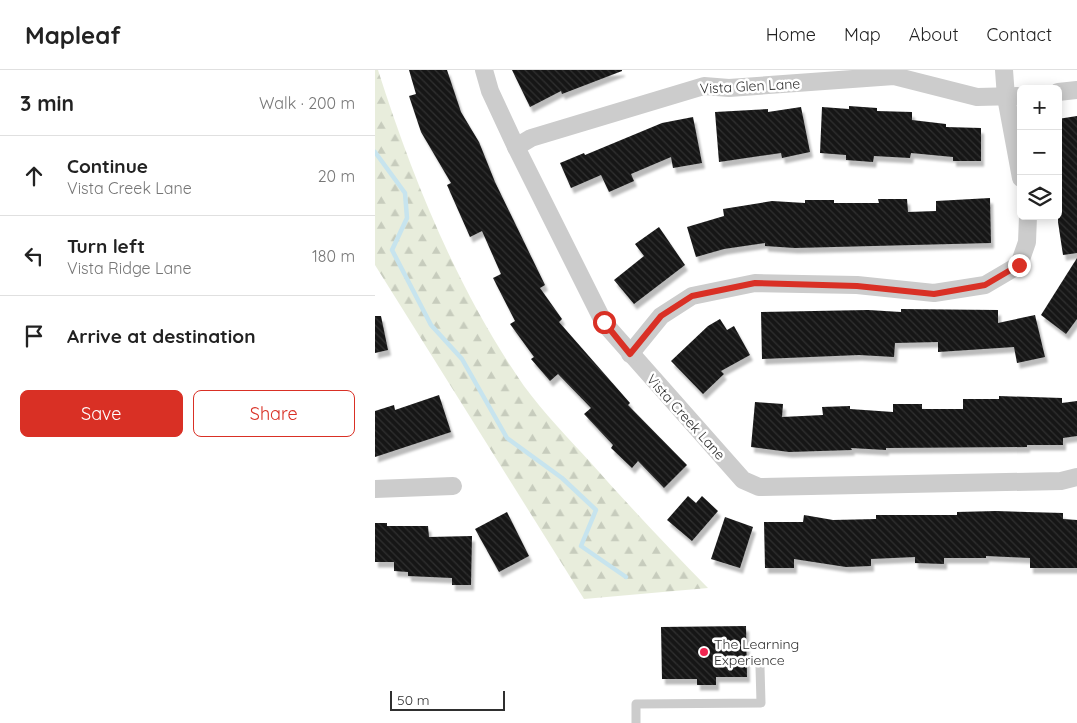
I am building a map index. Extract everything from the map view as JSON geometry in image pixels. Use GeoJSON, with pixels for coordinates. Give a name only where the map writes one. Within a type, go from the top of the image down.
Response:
{"type":"FeatureCollection","features":[{"type":"Feature","properties":{"kind":"street","name":"Vista Creek Lane"},"geometry":{"type":"LineString","coordinates":[[484,70],[490,91],[516,147],[604,322],[729,465],[750,485],[759,487],[1072,482]]}},
{"type":"Feature","properties":{"kind":"street"},"geometry":{"type":"LineString","coordinates":[[1004,70],[1014,96],[1021,175]]}},
{"type":"Feature","properties":{"kind":"street","name":"Vista Glen Lane"},"geometry":{"type":"LineString","coordinates":[[516,147],[531,138],[704,86],[729,88],[894,76],[977,97],[1014,96]]}},
{"type":"Feature","properties":{"kind":"street"},"geometry":{"type":"LineString","coordinates":[[1062,92],[1077,90]]}},
{"type":"Feature","properties":{"kind":"street"},"geometry":{"type":"LineString","coordinates":[[630,354],[661,316],[692,296],[755,283],[857,286],[934,294],[985,285],[1019,265],[1027,242],[1027,220]]}},
{"type":"Feature","properties":{"kind":"street"},"geometry":{"type":"LineString","coordinates":[[375,489],[453,486]]}},
{"type":"Feature","properties":{"kind":"lane"},"geometry":{"type":"LineString","coordinates":[[636,723],[636,704],[761,703],[760,667]]}},
{"type":"Feature","properties":{"kind":"green space"},"geometry":{"type":"Polygon","coordinates":[[[375,70],[378,70],[406,152],[439,234],[478,312],[500,350],[524,386],[548,416],[634,511],[708,588],[584,599],[375,265],[375,70]]]}},
{"type":"Feature","properties":{"kind":"building"},"geometry":{"type":"Polygon","coordinates":[[[409,70],[447,70],[461,112],[479,142],[495,182],[545,285],[540,288],[562,319],[559,322],[630,403],[628,405],[687,465],[664,488],[638,461],[632,468],[611,448],[613,445],[584,414],[591,408],[558,374],[550,381],[531,359],[534,357],[510,324],[515,321],[493,278],[501,274],[482,231],[470,237],[447,185],[451,183],[421,132],[409,96],[416,94],[409,70]]]}},
{"type":"Feature","properties":{"kind":"building"},"geometry":{"type":"Polygon","coordinates":[[[512,70],[622,71],[562,94],[561,91],[530,107],[512,70]]]}},
{"type":"Feature","properties":{"kind":"building"},"geometry":{"type":"Polygon","coordinates":[[[849,106],[877,108],[877,111],[912,112],[912,120],[946,124],[946,127],[981,128],[981,161],[953,161],[953,157],[911,153],[910,158],[874,156],[873,162],[846,160],[846,155],[820,153],[822,107],[849,109],[849,106]]]}},
{"type":"Feature","properties":{"kind":"building"},"geometry":{"type":"Polygon","coordinates":[[[801,107],[810,152],[782,158],[781,153],[719,162],[715,112],[768,109],[768,112],[801,107]]]}},
{"type":"Feature","properties":{"kind":"building"},"geometry":{"type":"Polygon","coordinates":[[[1077,116],[1077,253],[1063,255],[1058,222],[1058,220],[1062,220],[1062,118],[1077,116]]]}},
{"type":"Feature","properties":{"kind":"building"},"geometry":{"type":"Polygon","coordinates":[[[693,117],[702,163],[673,168],[671,157],[631,174],[634,181],[609,192],[601,175],[571,188],[560,163],[584,153],[585,155],[662,123],[693,117]]]}},
{"type":"Feature","properties":{"kind":"building"},"geometry":{"type":"Polygon","coordinates":[[[990,198],[991,243],[795,248],[765,246],[765,243],[724,249],[696,257],[687,227],[724,216],[723,209],[772,201],[805,203],[805,200],[834,200],[834,203],[879,203],[878,199],[907,199],[908,212],[936,211],[936,201],[990,198]]]}},
{"type":"Feature","properties":{"kind":"building"},"geometry":{"type":"Polygon","coordinates":[[[659,227],[685,265],[634,304],[614,280],[644,256],[635,244],[659,227]]]}},
{"type":"Feature","properties":{"kind":"building"},"geometry":{"type":"Polygon","coordinates":[[[1077,258],[1077,319],[1066,334],[1041,315],[1077,258]]]}},
{"type":"Feature","properties":{"kind":"building"},"geometry":{"type":"Polygon","coordinates":[[[901,309],[998,310],[998,323],[1035,315],[1045,357],[1017,363],[1014,347],[938,352],[938,342],[895,343],[894,357],[859,355],[762,359],[761,312],[868,310],[901,312],[901,309]]]}},
{"type":"Feature","properties":{"kind":"building"},"geometry":{"type":"Polygon","coordinates":[[[375,316],[381,316],[388,350],[375,353],[375,316]]]}},
{"type":"Feature","properties":{"kind":"building"},"geometry":{"type":"Polygon","coordinates":[[[720,319],[727,330],[734,326],[750,355],[721,371],[724,374],[703,394],[671,361],[708,326],[720,319]]]}},
{"type":"Feature","properties":{"kind":"building"},"geometry":{"type":"Polygon","coordinates":[[[439,395],[451,432],[375,457],[375,411],[394,405],[395,410],[439,395]]]}},
{"type":"Feature","properties":{"kind":"building"},"geometry":{"type":"Polygon","coordinates":[[[999,396],[1062,398],[1062,403],[1077,401],[1077,436],[1063,438],[1063,445],[1027,445],[1027,447],[886,448],[886,450],[851,448],[852,450],[789,452],[751,447],[755,402],[783,404],[782,417],[823,415],[822,407],[850,406],[850,409],[893,412],[893,404],[922,404],[922,409],[963,409],[963,399],[999,399],[999,396]]]}},
{"type":"Feature","properties":{"kind":"building"},"geometry":{"type":"Polygon","coordinates":[[[688,496],[696,503],[702,496],[718,511],[692,541],[667,520],[688,496]]]}},
{"type":"Feature","properties":{"kind":"building"},"geometry":{"type":"Polygon","coordinates":[[[507,512],[529,556],[499,572],[475,529],[507,512]]]}},
{"type":"Feature","properties":{"kind":"building"},"geometry":{"type":"Polygon","coordinates":[[[957,512],[1063,513],[1063,519],[1077,520],[1077,568],[1030,568],[1030,558],[986,556],[986,558],[944,558],[944,564],[915,563],[915,557],[871,559],[871,566],[846,567],[794,559],[794,568],[765,568],[764,522],[803,522],[804,515],[833,520],[876,519],[876,515],[957,515],[957,512]]]}},
{"type":"Feature","properties":{"kind":"building"},"geometry":{"type":"Polygon","coordinates":[[[725,517],[753,527],[740,568],[711,559],[725,517]]]}},
{"type":"Feature","properties":{"kind":"building"},"geometry":{"type":"Polygon","coordinates":[[[375,523],[387,523],[387,526],[428,526],[429,537],[472,536],[471,585],[452,585],[452,578],[408,576],[408,572],[394,571],[394,562],[375,562],[375,523]]]}},
{"type":"Feature","properties":{"kind":"building","name":"The Learning Experience"},"geometry":{"type":"Polygon","coordinates":[[[746,626],[747,677],[716,677],[716,685],[697,685],[697,679],[662,679],[661,627],[746,626]]]}},
{"type":"Feature","properties":{"kind":"waterway"},"geometry":{"type":"LineString","coordinates":[[375,152],[405,193],[407,218],[392,250],[431,325],[462,359],[507,438],[562,478],[596,510],[581,546],[626,577]]}},
{"type":"Feature","properties":{"kind":"place","name":"The Learning Experience"},"geometry":{"type":"Point","coordinates":[704,652]}},
{"type":"Feature","properties":{"kind":"route"},"geometry":{"type":"LineString","coordinates":[[604,322],[630,354],[661,316],[692,296],[755,283],[857,286],[934,294],[985,285],[1019,265]]}}]}
